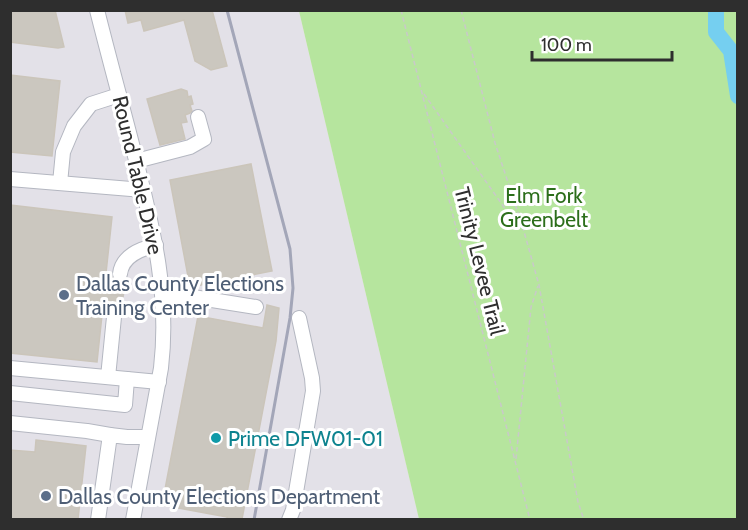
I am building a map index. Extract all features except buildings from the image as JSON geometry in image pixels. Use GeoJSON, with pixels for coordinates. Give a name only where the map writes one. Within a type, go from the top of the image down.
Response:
{"type":"FeatureCollection","features":[{"type":"Feature","properties":{"kind":"street","name":"Round Table Drive"},"geometry":{"type":"LineString","coordinates":[[97,10],[144,190],[156,245],[163,295],[163,345],[159,382],[133,519]]}},
{"type":"Feature","properties":{"kind":"street"},"geometry":{"type":"LineString","coordinates":[[60,183],[63,152],[74,126],[91,104],[119,95]]}},
{"type":"Feature","properties":{"kind":"street"},"geometry":{"type":"LineString","coordinates":[[136,161],[190,147],[204,139],[198,117]]}},
{"type":"Feature","properties":{"kind":"street"},"geometry":{"type":"LineString","coordinates":[[10,178],[144,190]]}},
{"type":"Feature","properties":{"kind":"street"},"geometry":{"type":"LineString","coordinates":[[120,274],[120,268],[129,257],[141,249],[156,245]]}},
{"type":"Feature","properties":{"kind":"street"},"geometry":{"type":"LineString","coordinates":[[163,295],[193,297],[256,307]]}},
{"type":"Feature","properties":{"kind":"street"},"geometry":{"type":"LineString","coordinates":[[108,377],[114,317]]}},
{"type":"Feature","properties":{"kind":"street"},"geometry":{"type":"LineString","coordinates":[[289,519],[293,510],[314,391],[300,318]]}},
{"type":"Feature","properties":{"kind":"street"},"geometry":{"type":"LineString","coordinates":[[10,368],[159,382]]}},
{"type":"Feature","properties":{"kind":"street"},"geometry":{"type":"LineString","coordinates":[[10,393],[124,405],[127,379]]}},
{"type":"Feature","properties":{"kind":"street"},"geometry":{"type":"LineString","coordinates":[[10,423],[87,430],[128,437],[148,437]]}},
{"type":"Feature","properties":{"kind":"street"},"geometry":{"type":"LineString","coordinates":[[98,519],[110,435]]}},
{"type":"Feature","properties":{"kind":"path","name":"Trinity Levee Trail"},"geometry":{"type":"LineString","coordinates":[[401,10],[530,519]]}},
{"type":"Feature","properties":{"kind":"path"},"geometry":{"type":"LineString","coordinates":[[461,10],[495,143],[539,285],[578,502],[584,519]]}},
{"type":"Feature","properties":{"kind":"path"},"geometry":{"type":"LineString","coordinates":[[422,92],[511,217],[523,228]]}},
{"type":"Feature","properties":{"kind":"path"},"geometry":{"type":"LineString","coordinates":[[516,461],[531,307],[539,285]]}},
{"type":"Feature","properties":{"kind":"shaded area"},"geometry":{"type":"Polygon","coordinates":[[[10,11],[299,11],[419,519],[11,519],[10,11]]]}},
{"type":"Feature","properties":{"kind":"green space","name":"Elm Fork Greenbelt"},"geometry":{"type":"Polygon","coordinates":[[[299,11],[737,11],[737,519],[419,519],[299,11]]]}},
{"type":"Feature","properties":{"kind":"waterway"},"geometry":{"type":"LineString","coordinates":[[716,10],[716,32],[731,51],[738,96]]}},
{"type":"Feature","properties":{"kind":"tunnel"},"geometry":{"type":"LineString","coordinates":[[114,317],[120,274]]}},
{"type":"Feature","properties":{"kind":"railway"},"geometry":{"type":"LineString","coordinates":[[227,10],[290,249],[293,288],[290,318],[254,520]]}},
{"type":"Feature","properties":{"kind":"place","name":"Dallas County Elections Training Center"},"geometry":{"type":"Point","coordinates":[64,295]}},
{"type":"Feature","properties":{"kind":"place","name":"Prime DFW01-01"},"geometry":{"type":"Point","coordinates":[216,438]}},
{"type":"Feature","properties":{"kind":"place","name":"Dallas County Elections Department"},"geometry":{"type":"Point","coordinates":[46,496]}}]}
